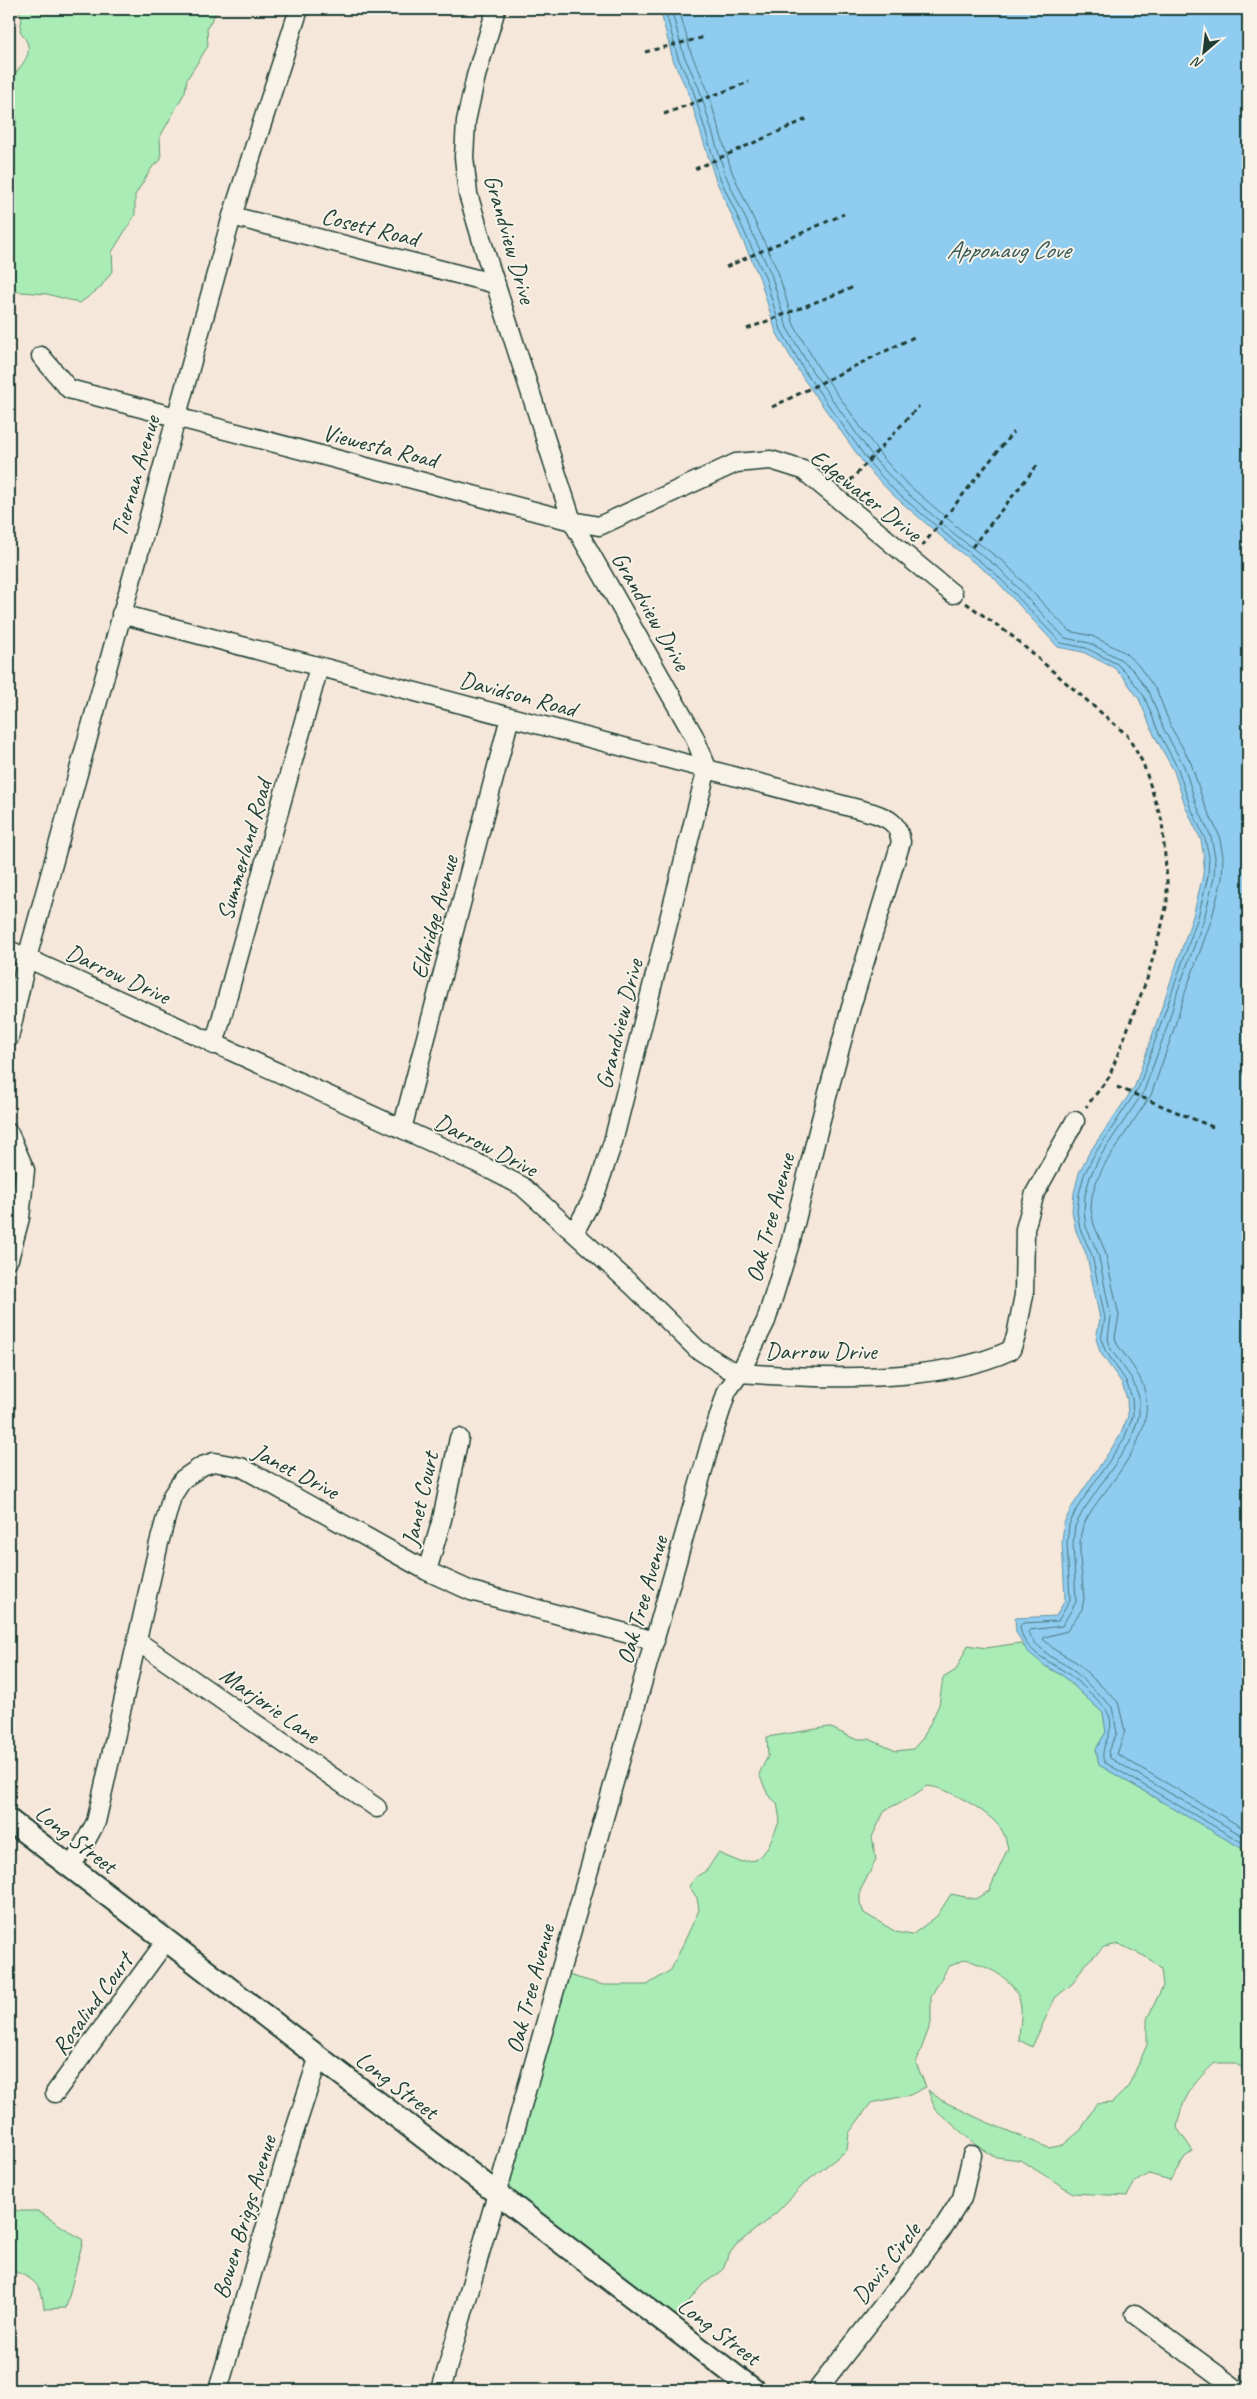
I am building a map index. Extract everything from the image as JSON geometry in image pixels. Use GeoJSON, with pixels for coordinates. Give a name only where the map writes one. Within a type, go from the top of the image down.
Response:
{"type":"FeatureCollection","features":[{"type":"Feature","properties":{"kind":"street","name":"Tiernan Avenue"},"geometry":{"type":"LineString","coordinates":[[9,1038],[27,958],[232,216],[299,9]]}},
{"type":"Feature","properties":{"kind":"street","name":"Grandview Drive"},"geometry":{"type":"LineString","coordinates":[[496,9],[476,76],[466,121],[464,157],[468,194],[572,520],[694,736],[707,768],[613,1142],[596,1192],[574,1233]]}},
{"type":"Feature","properties":{"kind":"street","name":"Cosett Road"},"geometry":{"type":"LineString","coordinates":[[232,216],[496,284]]}},
{"type":"Feature","properties":{"kind":"street","name":"Viewesta Road"},"geometry":{"type":"LineString","coordinates":[[41,356],[69,389],[572,520]]}},
{"type":"Feature","properties":{"kind":"street","name":"Edgewater Drive"},"geometry":{"type":"LineString","coordinates":[[572,520],[599,526],[736,464],[770,460],[803,470],[953,594]]}},
{"type":"Feature","properties":{"kind":"street","name":"Davidson Road"},"geometry":{"type":"LineString","coordinates":[[121,614],[319,668],[707,768],[873,813],[886,818],[898,829]]}},
{"type":"Feature","properties":{"kind":"street","name":"Summerland Road"},"geometry":{"type":"LineString","coordinates":[[214,1045],[319,668]]}},
{"type":"Feature","properties":{"kind":"street","name":"Eldridge Avenue"},"geometry":{"type":"LineString","coordinates":[[402,1130],[510,717]]}},
{"type":"Feature","properties":{"kind":"street","name":"Oak Tree Avenue"},"geometry":{"type":"LineString","coordinates":[[441,2390],[469,2288],[498,2196],[575,1916],[720,1411],[727,1391],[740,1373],[766,1321],[791,1240],[851,1008],[901,842],[898,829]]}},
{"type":"Feature","properties":{"kind":"street","name":"Darrow Drive"},"geometry":{"type":"LineString","coordinates":[[9,950],[214,1045],[477,1163],[522,1186],[697,1349],[727,1368],[740,1373],[841,1377],[923,1373],[992,1359],[1011,1350],[1016,1336],[1024,1295],[1025,1229],[1035,1193],[1075,1121]]}},
{"type":"Feature","properties":{"kind":"street"},"geometry":{"type":"LineString","coordinates":[[9,1259],[20,1218],[25,1170],[11,1143]]}},
{"type":"Feature","properties":{"kind":"street","name":"Janet Court"},"geometry":{"type":"LineString","coordinates":[[427,1571],[442,1519],[459,1438]]}},
{"type":"Feature","properties":{"kind":"street","name":"Janet Drive"},"geometry":{"type":"LineString","coordinates":[[72,1868],[96,1822],[159,1543],[172,1496],[183,1480],[202,1466],[214,1462],[241,1467],[427,1571],[471,1591],[655,1641]]}},
{"type":"Feature","properties":{"kind":"street","name":"Marjorie Lane"},"geometry":{"type":"LineString","coordinates":[[137,1641],[377,1808]]}},
{"type":"Feature","properties":{"kind":"street","name":"Long Street"},"geometry":{"type":"LineString","coordinates":[[9,1820],[318,2059],[754,2390]]}},
{"type":"Feature","properties":{"kind":"street","name":"Rosalind Court"},"geometry":{"type":"LineString","coordinates":[[55,2093],[166,1941]]}},
{"type":"Feature","properties":{"kind":"street","name":"Bowen Briggs Avenue"},"geometry":{"type":"LineString","coordinates":[[218,2390],[287,2154],[318,2059]]}},
{"type":"Feature","properties":{"kind":"street","name":"Davis Circle"},"geometry":{"type":"LineString","coordinates":[[817,2390],[941,2231],[962,2198],[972,2155]]}},
{"type":"Feature","properties":{"kind":"street"},"geometry":{"type":"LineString","coordinates":[[1135,2314],[1238,2390]]}},
{"type":"Feature","properties":{"kind":"path"},"geometry":{"type":"LineString","coordinates":[[645,52],[705,38]]}},
{"type":"Feature","properties":{"kind":"path"},"geometry":{"type":"LineString","coordinates":[[664,114],[749,82]]}},
{"type":"Feature","properties":{"kind":"path"},"geometry":{"type":"LineString","coordinates":[[695,169],[809,118]]}},
{"type":"Feature","properties":{"kind":"path"},"geometry":{"type":"LineString","coordinates":[[726,267],[844,214]]}},
{"type":"Feature","properties":{"kind":"path"},"geometry":{"type":"LineString","coordinates":[[748,329],[854,287]]}},
{"type":"Feature","properties":{"kind":"path"},"geometry":{"type":"LineString","coordinates":[[772,407],[916,336]]}},
{"type":"Feature","properties":{"kind":"path"},"geometry":{"type":"LineString","coordinates":[[850,481],[919,406]]}},
{"type":"Feature","properties":{"kind":"path"},"geometry":{"type":"LineString","coordinates":[[922,546],[1013,432]]}},
{"type":"Feature","properties":{"kind":"path"},"geometry":{"type":"LineString","coordinates":[[972,547],[1040,463]]}},
{"type":"Feature","properties":{"kind":"path"},"geometry":{"type":"LineString","coordinates":[[953,594],[1012,636],[1127,735],[1143,763],[1162,821],[1166,854],[1167,902],[1147,979],[1109,1076],[1075,1121]]}},
{"type":"Feature","properties":{"kind":"path"},"geometry":{"type":"LineString","coordinates":[[1117,1087],[1214,1128]]}},
{"type":"Feature","properties":{"kind":"green space"},"geometry":{"type":"Polygon","coordinates":[[[18,9],[218,9],[207,28],[208,46],[187,79],[185,92],[160,137],[161,160],[153,166],[135,195],[135,215],[112,252],[113,270],[100,288],[80,303],[47,294],[9,291],[9,138],[14,130],[16,117],[10,101],[9,87],[13,76],[27,56],[28,51],[27,43],[20,31],[22,17],[18,9]]]}},
{"type":"Feature","properties":{"kind":"green space"},"geometry":{"type":"Polygon","coordinates":[[[1020,1643],[1045,1666],[1063,1676],[1103,1713],[1106,1732],[1096,1749],[1099,1765],[1248,1852],[1248,2071],[1234,2063],[1215,2063],[1195,2084],[1185,2100],[1177,2128],[1193,2151],[1185,2157],[1170,2180],[1149,2174],[1135,2182],[1127,2196],[1073,2193],[1020,2160],[996,2157],[976,2145],[935,2109],[928,2090],[941,2100],[984,2121],[1049,2148],[1063,2145],[1081,2130],[1096,2104],[1112,2103],[1128,2087],[1147,2045],[1147,2019],[1163,1986],[1161,1969],[1150,1959],[1119,1944],[1104,1947],[1085,1964],[1073,1983],[1055,1998],[1032,2047],[1019,2040],[1021,2008],[1015,1989],[1009,1982],[993,1971],[966,1959],[948,1967],[931,1996],[931,2023],[916,2063],[926,2087],[910,2095],[871,2103],[849,2133],[847,2150],[806,2182],[776,2213],[736,2245],[728,2256],[722,2271],[703,2284],[668,2326],[498,2192],[561,1973],[603,1985],[647,1985],[671,1970],[699,1910],[697,1898],[689,1886],[696,1877],[707,1870],[718,1853],[740,1862],[756,1860],[767,1849],[780,1820],[777,1803],[768,1795],[759,1774],[768,1756],[767,1737],[829,1727],[855,1739],[869,1739],[896,1751],[913,1749],[923,1738],[939,1705],[943,1678],[956,1670],[968,1645],[986,1648],[1020,1643]],[[927,1786],[911,1797],[885,1810],[872,1837],[876,1860],[860,1891],[860,1903],[864,1913],[896,1932],[912,1935],[937,1916],[951,1894],[975,1899],[989,1891],[1008,1848],[1002,1831],[988,1815],[967,1801],[935,1787],[927,1786]]]}},
{"type":"Feature","properties":{"kind":"green space"},"geometry":{"type":"Polygon","coordinates":[[[9,2206],[18,2211],[38,2211],[83,2240],[66,2308],[44,2309],[41,2292],[34,2282],[9,2269],[9,2206]]]}},
{"type":"Feature","properties":{"kind":"water","name":"Apponaug Cove"},"geometry":{"type":"Polygon","coordinates":[[[660,9],[1248,9],[1248,1852],[1099,1765],[1096,1749],[1106,1732],[1103,1713],[1063,1676],[1045,1666],[1027,1651],[1016,1632],[1015,1618],[1056,1616],[1065,1600],[1062,1542],[1064,1523],[1073,1505],[1120,1436],[1128,1416],[1127,1399],[1122,1383],[1100,1352],[1096,1338],[1100,1319],[1087,1256],[1076,1231],[1072,1211],[1074,1193],[1079,1173],[1089,1153],[1135,1086],[1193,916],[1203,875],[1204,858],[1201,840],[1186,808],[1174,771],[1154,735],[1139,699],[1124,678],[1114,668],[1083,652],[1058,647],[993,577],[951,545],[893,495],[867,468],[803,378],[776,332],[760,279],[715,178],[688,92],[673,60],[660,9]]]}}]}
